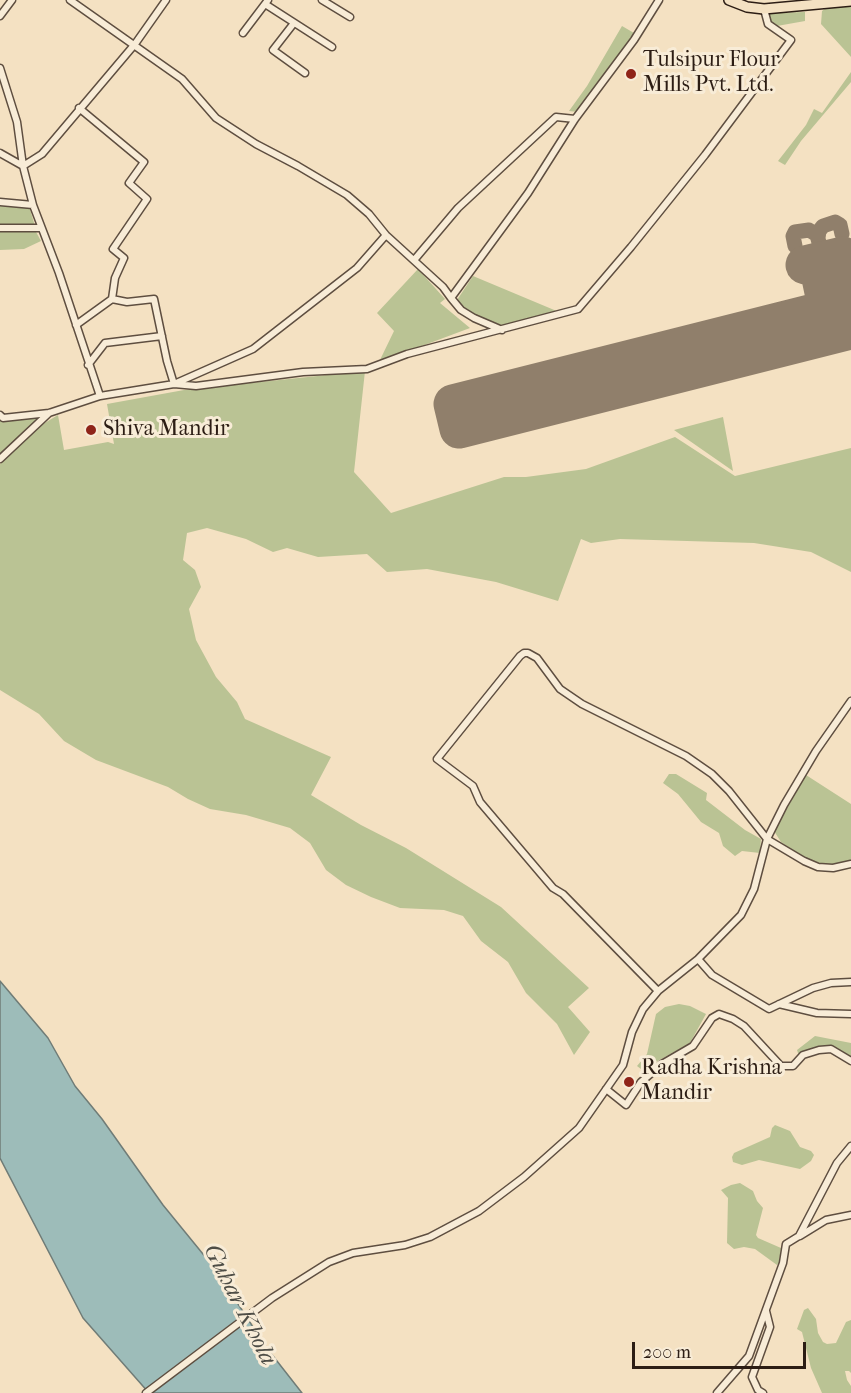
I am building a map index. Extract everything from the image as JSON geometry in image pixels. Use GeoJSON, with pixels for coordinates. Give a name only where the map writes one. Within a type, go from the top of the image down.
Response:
{"type":"FeatureCollection","features":[{"type":"Feature","properties":{"kind":"main road"},"geometry":{"type":"LineString","coordinates":[[729,0],[747,7],[764,9],[851,1]]}},
{"type":"Feature","properties":{"kind":"street"},"geometry":{"type":"LineString","coordinates":[[0,16],[12,0]]}},
{"type":"Feature","properties":{"kind":"street"},"geometry":{"type":"LineString","coordinates":[[70,0],[135,44],[182,80],[216,118],[256,144],[347,195],[369,214],[386,235],[415,259],[443,287],[461,310],[503,330]]}},
{"type":"Feature","properties":{"kind":"street"},"geometry":{"type":"LineString","coordinates":[[23,166],[42,154],[135,44],[166,0]]}},
{"type":"Feature","properties":{"kind":"street"},"geometry":{"type":"LineString","coordinates":[[322,0],[350,17]]}},
{"type":"Feature","properties":{"kind":"street"},"geometry":{"type":"LineString","coordinates":[[451,298],[528,192],[575,119],[634,40],[659,0]]}},
{"type":"Feature","properties":{"kind":"street"},"geometry":{"type":"LineString","coordinates":[[243,33],[266,2],[332,47]]}},
{"type":"Feature","properties":{"kind":"street"},"geometry":{"type":"LineString","coordinates":[[0,416],[3,418],[49,413],[100,396],[174,384],[196,386],[303,372],[367,369],[407,354],[578,309],[631,248],[741,108],[791,40],[768,24],[764,9]]}},
{"type":"Feature","properties":{"kind":"street"},"geometry":{"type":"LineString","coordinates":[[294,23],[273,50],[305,73]]}},
{"type":"Feature","properties":{"kind":"street"},"geometry":{"type":"LineString","coordinates":[[0,68],[17,122],[23,166],[40,228],[59,273],[100,396]]}},
{"type":"Feature","properties":{"kind":"street"},"geometry":{"type":"LineString","coordinates":[[76,326],[112,299],[115,278],[124,258],[113,249],[147,200],[129,183],[144,162],[79,108]]}},
{"type":"Feature","properties":{"kind":"street"},"geometry":{"type":"LineString","coordinates":[[415,259],[458,208],[556,117],[575,119]]}},
{"type":"Feature","properties":{"kind":"street"},"geometry":{"type":"LineString","coordinates":[[0,153],[23,166]]}},
{"type":"Feature","properties":{"kind":"street"},"geometry":{"type":"LineString","coordinates":[[0,202],[33,205]]}},
{"type":"Feature","properties":{"kind":"street"},"geometry":{"type":"LineString","coordinates":[[0,228],[40,228]]}},
{"type":"Feature","properties":{"kind":"street"},"geometry":{"type":"LineString","coordinates":[[174,384],[253,349],[357,268],[386,235]]}},
{"type":"Feature","properties":{"kind":"street"},"geometry":{"type":"LineString","coordinates":[[112,299],[127,302],[154,299],[174,384]]}},
{"type":"Feature","properties":{"kind":"street"},"geometry":{"type":"LineString","coordinates":[[88,364],[105,342],[162,336]]}},
{"type":"Feature","properties":{"kind":"street"},"geometry":{"type":"LineString","coordinates":[[0,459],[49,413]]}},
{"type":"Feature","properties":{"kind":"street"},"geometry":{"type":"LineString","coordinates":[[658,991],[564,894],[553,888],[480,802],[473,786],[437,759],[520,657],[528,652],[537,658],[560,689],[582,704],[686,756],[711,774],[729,791],[767,838],[818,867],[833,868],[851,864]]}},
{"type":"Feature","properties":{"kind":"street"},"geometry":{"type":"LineString","coordinates":[[146,1393],[272,1298],[329,1262],[353,1252],[405,1245],[430,1237],[479,1211],[524,1177],[579,1128],[623,1065],[632,1032],[643,1009],[658,991],[698,959],[741,915],[754,889],[767,838],[792,789],[851,702]]}},
{"type":"Feature","properties":{"kind":"street"},"geometry":{"type":"LineString","coordinates":[[698,959],[712,975],[769,1009],[831,982],[851,982]]}},
{"type":"Feature","properties":{"kind":"street"},"geometry":{"type":"LineString","coordinates":[[779,1004],[817,1013],[851,1014]]}},
{"type":"Feature","properties":{"kind":"street"},"geometry":{"type":"LineString","coordinates":[[606,1089],[626,1105],[641,1082],[662,1064],[693,1046],[712,1018],[719,1014],[727,1015],[744,1026],[781,1066],[793,1066],[803,1055],[831,1049],[851,1061]]}},
{"type":"Feature","properties":{"kind":"street"},"geometry":{"type":"LineString","coordinates":[[799,1236],[837,1163],[851,1146]]}},
{"type":"Feature","properties":{"kind":"street"},"geometry":{"type":"LineString","coordinates":[[717,1393],[749,1356],[783,1263],[786,1244],[826,1220],[851,1215]]}},
{"type":"Feature","properties":{"kind":"street"},"geometry":{"type":"LineString","coordinates":[[763,1393],[758,1390],[752,1377],[770,1327],[766,1309]]}},
{"type":"Feature","properties":{"kind":"green space"},"geometry":{"type":"Polygon","coordinates":[[[851,5],[851,57],[821,24],[822,11],[826,8],[851,5]]]}},
{"type":"Feature","properties":{"kind":"green space"},"geometry":{"type":"Polygon","coordinates":[[[805,12],[805,21],[777,26],[769,20],[770,13],[805,12]]]}},
{"type":"Feature","properties":{"kind":"green space"},"geometry":{"type":"Polygon","coordinates":[[[622,26],[634,33],[578,112],[569,111],[587,86],[622,26]]]}},
{"type":"Feature","properties":{"kind":"green space"},"geometry":{"type":"Polygon","coordinates":[[[851,72],[851,82],[801,141],[785,165],[778,161],[806,125],[814,109],[822,113],[851,72]]]}},
{"type":"Feature","properties":{"kind":"green space"},"geometry":{"type":"Polygon","coordinates":[[[0,205],[29,206],[35,226],[0,226],[0,205]]]}},
{"type":"Feature","properties":{"kind":"green space"},"geometry":{"type":"Polygon","coordinates":[[[35,230],[41,241],[24,249],[0,250],[0,231],[35,230]]]}},
{"type":"Feature","properties":{"kind":"green space"},"geometry":{"type":"Polygon","coordinates":[[[418,269],[445,299],[440,303],[470,328],[379,362],[394,331],[377,313],[418,269]]]}},
{"type":"Feature","properties":{"kind":"green space"},"geometry":{"type":"Polygon","coordinates":[[[473,276],[559,312],[508,327],[474,316],[457,300],[473,276]]]}},
{"type":"Feature","properties":{"kind":"green space"},"geometry":{"type":"Polygon","coordinates":[[[365,371],[354,472],[391,513],[504,477],[526,477],[586,469],[675,437],[735,476],[851,448],[851,572],[811,552],[754,543],[620,539],[591,543],[581,539],[558,601],[496,582],[427,569],[387,572],[367,554],[318,557],[287,548],[273,552],[246,539],[207,528],[187,533],[183,560],[195,570],[201,587],[189,609],[196,640],[216,677],[237,702],[245,719],[331,757],[311,795],[361,825],[406,848],[501,907],[589,988],[568,1007],[590,1032],[574,1055],[557,1024],[526,993],[508,962],[481,941],[463,916],[444,910],[400,908],[346,885],[326,870],[310,843],[290,828],[246,815],[210,809],[168,787],[96,760],[64,741],[39,714],[0,690],[0,464],[43,424],[58,415],[64,450],[108,442],[114,444],[107,404],[184,390],[365,371]]]}},
{"type":"Feature","properties":{"kind":"green space"},"geometry":{"type":"Polygon","coordinates":[[[40,417],[0,454],[0,418],[40,417]]]}},
{"type":"Feature","properties":{"kind":"green space"},"geometry":{"type":"Polygon","coordinates":[[[723,417],[733,471],[674,430],[723,417]]]}},
{"type":"Feature","properties":{"kind":"green space"},"geometry":{"type":"Polygon","coordinates":[[[669,774],[676,774],[707,793],[706,800],[745,830],[761,839],[760,853],[742,851],[735,856],[723,846],[719,833],[701,822],[678,794],[663,783],[669,774]]]}},
{"type":"Feature","properties":{"kind":"green space"},"geometry":{"type":"Polygon","coordinates":[[[806,775],[851,804],[851,862],[827,865],[804,858],[781,842],[774,831],[806,775]]]}},
{"type":"Feature","properties":{"kind":"green space"},"geometry":{"type":"Polygon","coordinates":[[[679,1004],[690,1006],[706,1014],[690,1043],[654,1063],[645,1072],[637,1066],[647,1054],[656,1014],[665,1007],[679,1004]]]}},
{"type":"Feature","properties":{"kind":"green space"},"geometry":{"type":"Polygon","coordinates":[[[815,1036],[851,1043],[851,1059],[835,1047],[820,1048],[799,1056],[797,1050],[815,1036]]]}},
{"type":"Feature","properties":{"kind":"green space"},"geometry":{"type":"Polygon","coordinates":[[[775,1125],[790,1131],[800,1147],[811,1151],[814,1155],[811,1161],[800,1169],[759,1160],[742,1165],[733,1162],[734,1153],[770,1137],[775,1125]]]}},
{"type":"Feature","properties":{"kind":"green space"},"geometry":{"type":"Polygon","coordinates":[[[740,1183],[753,1191],[763,1208],[756,1235],[781,1248],[777,1265],[755,1249],[744,1247],[734,1249],[727,1243],[728,1198],[721,1190],[740,1183]]]}},
{"type":"Feature","properties":{"kind":"green space"},"geometry":{"type":"Polygon","coordinates":[[[808,1308],[816,1319],[818,1333],[823,1342],[827,1344],[836,1343],[846,1322],[851,1320],[851,1373],[845,1371],[851,1386],[851,1393],[822,1393],[811,1368],[802,1332],[797,1329],[804,1310],[808,1308]]]}},
{"type":"Feature","properties":{"kind":"water"},"geometry":{"type":"Polygon","coordinates":[[[0,981],[48,1038],[75,1086],[102,1119],[163,1205],[216,1270],[266,1347],[302,1393],[149,1393],[83,1318],[0,1158],[0,981]]]}},
{"type":"Feature","properties":{"kind":"taxiway"},"geometry":{"type":"LineString","coordinates":[[818,238],[823,226],[835,222],[840,225],[842,234]]}},
{"type":"Feature","properties":{"kind":"taxiway"},"geometry":{"type":"LineString","coordinates":[[795,246],[793,236],[795,232],[809,230],[817,235],[834,299],[842,308],[851,313]]}},
{"type":"Feature","properties":{"kind":"taxiway"},"geometry":{"type":"LineString","coordinates":[[778,335],[822,323],[832,310],[833,296]]}},
{"type":"Feature","properties":{"kind":"runway"},"geometry":{"type":"LineString","coordinates":[[851,301],[840,292],[834,270],[835,262],[843,256],[805,265],[815,267],[820,273],[825,297],[823,306],[818,312],[453,404],[459,429],[851,330]]}},
{"type":"Feature","properties":{"kind":"place","name":"Tulsipur Flour Mills Pvt. Ltd."},"geometry":{"type":"Point","coordinates":[631,74]}},
{"type":"Feature","properties":{"kind":"place","name":"Shiva Mandir"},"geometry":{"type":"Point","coordinates":[91,430]}},
{"type":"Feature","properties":{"kind":"place","name":"Radha Krishna Mandir"},"geometry":{"type":"Point","coordinates":[629,1082]}},
{"type":"Feature","properties":{"kind":"water label","name":"Guhar Khola"},"geometry":{"type":"Point","coordinates":[239,1305]}}]}
